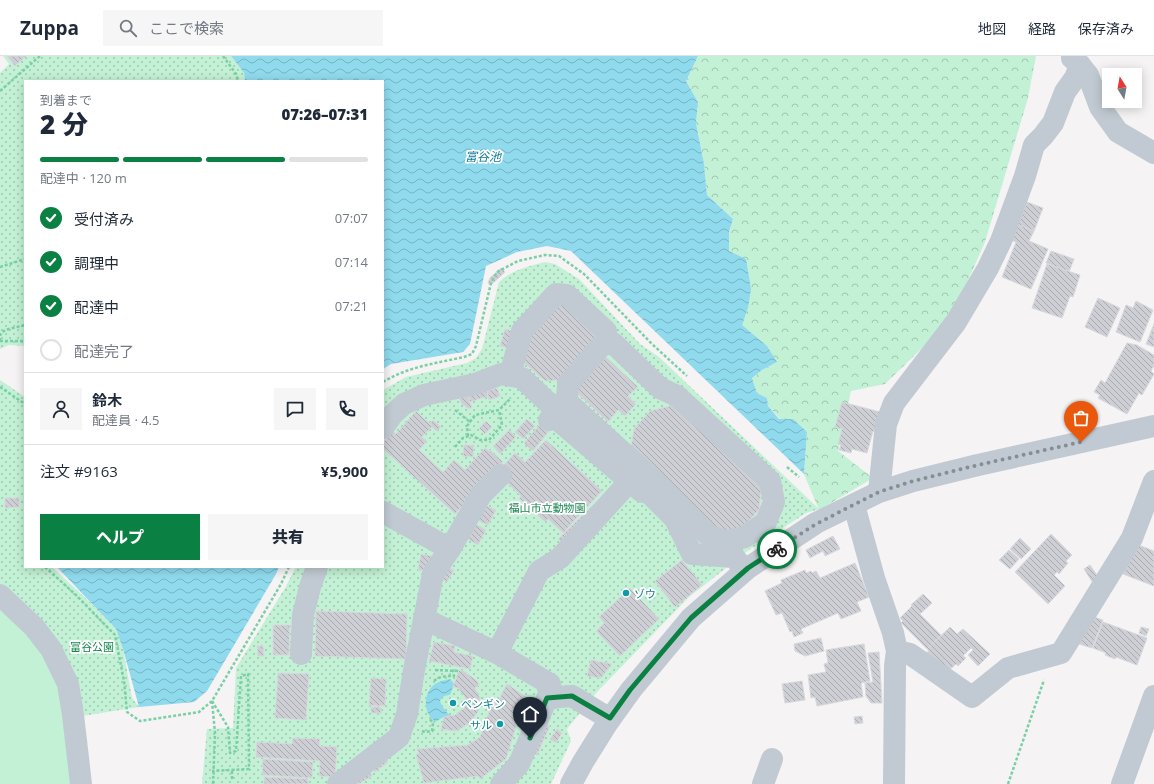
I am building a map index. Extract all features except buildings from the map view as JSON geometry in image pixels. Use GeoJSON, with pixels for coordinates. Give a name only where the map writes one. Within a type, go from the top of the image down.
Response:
{"type":"FeatureCollection","features":[{"type":"Feature","properties":{"kind":"street"},"geometry":{"type":"LineString","coordinates":[[1075,61],[1088,75],[1100,107],[1118,132],[1154,154]]}},
{"type":"Feature","properties":{"kind":"street"},"geometry":{"type":"LineString","coordinates":[[879,492],[886,424],[894,403],[956,322],[988,268],[1001,241],[1025,176],[1034,145],[1053,123],[1065,92],[1075,78],[1075,61]]}},
{"type":"Feature","properties":{"kind":"street"},"geometry":{"type":"LineString","coordinates":[[518,379],[522,331],[556,294],[567,295],[606,331],[608,344]]}},
{"type":"Feature","properties":{"kind":"street"},"geometry":{"type":"LineString","coordinates":[[613,343],[660,388],[677,396],[770,481],[774,502],[766,522],[745,537],[725,542],[707,534],[661,487],[556,411],[567,398],[568,384],[602,345],[613,343]]}},
{"type":"Feature","properties":{"kind":"street"},"geometry":{"type":"LineString","coordinates":[[384,427],[392,415],[404,404],[424,395],[475,384],[501,374],[518,379],[556,411],[675,519],[692,554],[734,556],[745,570]]}},
{"type":"Feature","properties":{"kind":"street"},"geometry":{"type":"LineString","coordinates":[[571,784],[610,718],[630,690],[691,618],[745,570],[816,524],[879,492],[913,481],[1154,426]]}},
{"type":"Feature","properties":{"kind":"street"},"geometry":{"type":"LineString","coordinates":[[338,784],[399,737],[407,714],[433,574],[481,495],[501,476]]}},
{"type":"Feature","properties":{"kind":"street"},"geometry":{"type":"LineString","coordinates":[[897,651],[910,654],[972,697],[1008,668],[1061,653],[1132,538],[1154,481]]}},
{"type":"Feature","properties":{"kind":"street"},"geometry":{"type":"LineString","coordinates":[[497,653],[539,571],[560,558],[638,486]]}},
{"type":"Feature","properties":{"kind":"street"},"geometry":{"type":"LineString","coordinates":[[854,505],[874,578],[893,633],[897,651],[895,666],[894,784]]}},
{"type":"Feature","properties":{"kind":"street"},"geometry":{"type":"LineString","coordinates":[[384,513],[450,548]]}},
{"type":"Feature","properties":{"kind":"street"},"geometry":{"type":"LineString","coordinates":[[301,654],[303,615],[316,568]]}},
{"type":"Feature","properties":{"kind":"street"},"geometry":{"type":"LineString","coordinates":[[0,595],[34,627],[51,649],[68,684],[81,784]]}},
{"type":"Feature","properties":{"kind":"street"},"geometry":{"type":"LineString","coordinates":[[424,619],[497,653],[550,684],[553,698]]}},
{"type":"Feature","properties":{"kind":"street"},"geometry":{"type":"LineString","coordinates":[[501,784],[518,764],[547,698],[572,696],[610,718]]}},
{"type":"Feature","properties":{"kind":"street"},"geometry":{"type":"LineString","coordinates":[[1122,784],[1154,696]]}},
{"type":"Feature","properties":{"kind":"street"},"geometry":{"type":"LineString","coordinates":[[762,784],[772,759]]}},
{"type":"Feature","properties":{"kind":"path"},"geometry":{"type":"LineString","coordinates":[[0,91],[40,56]]}},
{"type":"Feature","properties":{"kind":"path"},"geometry":{"type":"LineString","coordinates":[[223,56],[236,74],[238,80]]}},
{"type":"Feature","properties":{"kind":"path"},"geometry":{"type":"LineString","coordinates":[[0,266],[24,260]]}},
{"type":"Feature","properties":{"kind":"path"},"geometry":{"type":"LineString","coordinates":[[24,325],[6,330],[0,335],[0,341],[24,341]]}},
{"type":"Feature","properties":{"kind":"path"},"geometry":{"type":"LineString","coordinates":[[455,447],[463,438],[471,435],[480,440],[489,440],[502,425],[499,410],[518,379]]}},
{"type":"Feature","properties":{"kind":"path"},"geometry":{"type":"LineString","coordinates":[[0,387],[24,403]]}},
{"type":"Feature","properties":{"kind":"path"},"geometry":{"type":"LineString","coordinates":[[468,436],[467,426],[475,416],[499,410]]}},
{"type":"Feature","properties":{"kind":"path"},"geometry":{"type":"LineString","coordinates":[[46,568],[76,595],[115,636],[124,681],[128,712],[140,721],[199,712],[212,701],[281,584],[289,568]]}},
{"type":"Feature","properties":{"kind":"path"},"geometry":{"type":"LineString","coordinates":[[1008,784],[1048,667],[1061,653]]}},
{"type":"Feature","properties":{"kind":"path"},"geometry":{"type":"LineString","coordinates":[[212,701],[228,727],[230,753],[236,751],[241,676],[248,674],[250,769],[212,771]]}},
{"type":"Feature","properties":{"kind":"path"},"geometry":{"type":"LineString","coordinates":[[212,701],[215,733],[212,771],[213,784]]}},
{"type":"Feature","properties":{"kind":"path"},"geometry":{"type":"LineString","coordinates":[[232,771],[232,780]]}},
{"type":"Feature","properties":{"kind":"green space"},"geometry":{"type":"Polygon","coordinates":[[[3,56],[231,56],[244,73],[245,80],[24,80],[24,346],[9,345],[0,349],[0,73],[9,64],[3,56]]]}},
{"type":"Feature","properties":{"kind":"green space"},"geometry":{"type":"Polygon","coordinates":[[[698,56],[1036,56],[1028,98],[985,242],[950,321],[885,384],[851,391],[838,451],[873,478],[819,510],[804,474],[807,432],[780,419],[768,406],[767,398],[757,393],[752,378],[762,370],[777,362],[741,325],[748,308],[729,251],[729,232],[733,219],[707,195],[704,164],[696,123],[698,102],[686,81],[698,56]]]}},
{"type":"Feature","properties":{"kind":"green space","name":"福山市立動物園"},"geometry":{"type":"Polygon","coordinates":[[[545,262],[555,264],[579,279],[640,344],[659,357],[819,509],[806,513],[749,550],[689,597],[597,692],[567,729],[571,741],[551,784],[202,784],[207,729],[233,728],[236,668],[285,588],[295,568],[384,568],[384,389],[406,377],[467,363],[476,358],[482,349],[499,282],[509,274],[545,262]]]}},
{"type":"Feature","properties":{"kind":"green space","name":"富谷公園"},"geometry":{"type":"Polygon","coordinates":[[[0,380],[24,396],[24,568],[53,568],[92,604],[116,629],[123,649],[132,698],[139,707],[82,716],[16,598],[0,584],[0,380]]]}},
{"type":"Feature","properties":{"kind":"green space"},"geometry":{"type":"Polygon","coordinates":[[[0,608],[38,643],[62,692],[71,784],[0,784],[0,608]]]}},
{"type":"Feature","properties":{"kind":"water","name":"富谷池"},"geometry":{"type":"Polygon","coordinates":[[[231,56],[698,56],[686,81],[698,102],[696,123],[704,164],[707,195],[733,219],[729,232],[729,251],[746,259],[751,289],[748,308],[742,325],[767,346],[777,362],[762,370],[752,378],[757,393],[767,398],[768,406],[779,419],[793,419],[807,432],[804,474],[571,251],[547,246],[517,252],[486,266],[470,344],[463,352],[391,364],[384,368],[384,80],[245,80],[244,73],[231,56]]]}},
{"type":"Feature","properties":{"kind":"water"},"geometry":{"type":"Polygon","coordinates":[[[58,568],[279,568],[207,691],[194,702],[139,707],[116,629],[58,568]]]}},
{"type":"Feature","properties":{"kind":"water"},"geometry":{"type":"Polygon","coordinates":[[[450,679],[458,688],[453,687],[450,695],[444,696],[440,701],[450,716],[444,717],[435,722],[427,711],[426,698],[429,690],[435,684],[450,679]]]}},
{"type":"Feature","properties":{"kind":"way so far"},"geometry":{"type":"LineString","coordinates":[[777,549],[816,524],[879,492],[913,481],[1081,442]]}},
{"type":"Feature","properties":{"kind":"place","name":"ゾウ"},"geometry":{"type":"Point","coordinates":[626,593]}},
{"type":"Feature","properties":{"kind":"place","name":"ペンギン"},"geometry":{"type":"Point","coordinates":[453,703]}},
{"type":"Feature","properties":{"kind":"place","name":"サル"},"geometry":{"type":"Point","coordinates":[500,724]}},
{"type":"Feature","properties":{"kind":"route"},"geometry":{"type":"LineString","coordinates":[[530,738],[547,698],[572,696],[610,718],[630,690],[691,618],[748,568],[777,549]]}}]}
